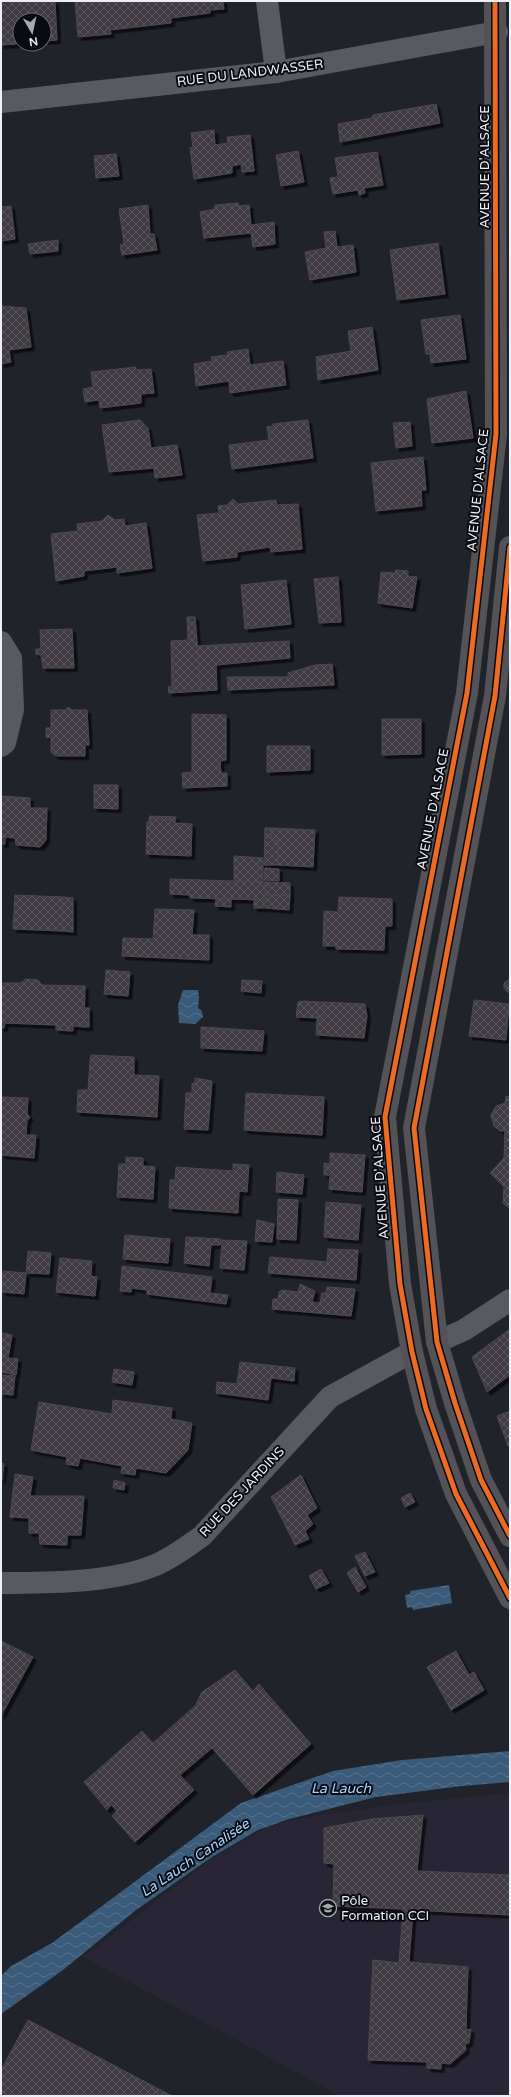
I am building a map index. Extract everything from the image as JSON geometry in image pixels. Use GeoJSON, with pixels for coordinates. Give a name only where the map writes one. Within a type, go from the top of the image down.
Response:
{"type":"FeatureCollection","features":[{"type":"Feature","properties":{"kind":"main road","name":"AVENUE D'ALSACE"},"geometry":{"type":"LineString","coordinates":[[495,1],[503,31],[495,442],[467,693],[385,1117],[400,1284],[412,1352],[426,1409],[456,1494],[510,1598]]}},
{"type":"Feature","properties":{"kind":"main road"},"geometry":{"type":"LineString","coordinates":[[510,547],[506,637],[414,1128],[437,1342],[455,1403],[481,1480],[510,1536]]}},
{"type":"Feature","properties":{"kind":"main road"},"geometry":{"type":"LineString","coordinates":[[412,1352],[437,1342]]}},
{"type":"Feature","properties":{"kind":"street"},"geometry":{"type":"LineString","coordinates":[[267,1],[276,72]]}},
{"type":"Feature","properties":{"kind":"street","name":"RUE DU LANDWASSER"},"geometry":{"type":"LineString","coordinates":[[1,102],[276,72],[503,31]]}},
{"type":"Feature","properties":{"kind":"street"},"geometry":{"type":"LineString","coordinates":[[1,642],[11,658],[12,710],[5,743],[1,746]]}},
{"type":"Feature","properties":{"kind":"street"},"geometry":{"type":"LineString","coordinates":[[437,1342],[464,1330],[510,1300]]}},
{"type":"Feature","properties":{"kind":"street","name":"RUE DES JARDINS"},"geometry":{"type":"LineString","coordinates":[[1,1583],[51,1583],[109,1577],[152,1566],[179,1553],[202,1536],[330,1397],[412,1352]]}},
{"type":"Feature","properties":{"kind":"shaded area","name":"Pôle Formation CCI"},"geometry":{"type":"Polygon","coordinates":[[[510,1793],[510,2096],[333,2096],[333,2092],[83,1957],[210,1860],[269,1826],[289,1820],[397,1804],[510,1793]]]}},
{"type":"Feature","properties":{"kind":"water"},"geometry":{"type":"Polygon","coordinates":[[[183,990],[198,990],[198,1008],[202,1011],[203,1017],[195,1024],[179,1023],[178,1005],[183,990]]]}},
{"type":"Feature","properties":{"kind":"water"},"geometry":{"type":"Polygon","coordinates":[[[449,1585],[452,1603],[413,1610],[412,1607],[407,1608],[405,1595],[410,1594],[410,1591],[449,1585]]]}},
{"type":"Feature","properties":{"kind":"water","name":"La Lauch"},"geometry":{"type":"Polygon","coordinates":[[[510,1751],[510,1782],[462,1786],[376,1797],[289,1819],[258,1830],[212,1857],[136,1910],[63,1970],[1,2014],[1,1976],[11,1966],[52,1943],[241,1803],[333,1771],[402,1760],[510,1751]]]}},
{"type":"Feature","properties":{"kind":"building"},"geometry":{"type":"Polygon","coordinates":[[[1,1],[5,4],[6,1],[55,1],[57,40],[52,40],[52,12],[12,12],[12,44],[1,45],[1,1]]]}},
{"type":"Feature","properties":{"kind":"building"},"geometry":{"type":"Polygon","coordinates":[[[75,1],[223,1],[224,9],[210,10],[210,13],[171,18],[171,23],[110,30],[111,34],[78,37],[75,1]]]}},
{"type":"Feature","properties":{"kind":"building"},"geometry":{"type":"Polygon","coordinates":[[[436,104],[440,123],[340,142],[338,124],[372,118],[373,115],[436,104]]]}},
{"type":"Feature","properties":{"kind":"building"},"geometry":{"type":"Polygon","coordinates":[[[214,130],[215,145],[228,143],[227,137],[250,135],[254,171],[242,172],[241,164],[232,166],[232,173],[194,179],[190,148],[193,147],[191,133],[214,130]]]}},
{"type":"Feature","properties":{"kind":"building"},"geometry":{"type":"Polygon","coordinates":[[[298,151],[304,182],[281,186],[276,155],[298,151]]]}},
{"type":"Feature","properties":{"kind":"building"},"geometry":{"type":"Polygon","coordinates":[[[377,152],[383,185],[364,188],[365,193],[359,195],[358,190],[333,194],[330,178],[338,177],[335,158],[377,152]]]}},
{"type":"Feature","properties":{"kind":"building"},"geometry":{"type":"Polygon","coordinates":[[[116,154],[119,176],[96,178],[94,156],[116,154]]]}},
{"type":"Feature","properties":{"kind":"building"},"geometry":{"type":"Polygon","coordinates":[[[238,203],[239,206],[249,205],[251,225],[274,222],[275,244],[253,247],[251,233],[204,238],[200,212],[215,209],[215,205],[238,203]]]}},
{"type":"Feature","properties":{"kind":"building"},"geometry":{"type":"Polygon","coordinates":[[[148,205],[150,234],[154,234],[157,250],[122,255],[120,245],[124,244],[119,209],[148,205]]]}},
{"type":"Feature","properties":{"kind":"building"},"geometry":{"type":"Polygon","coordinates":[[[11,206],[15,239],[1,241],[1,207],[11,206]]]}},
{"type":"Feature","properties":{"kind":"building"},"geometry":{"type":"Polygon","coordinates":[[[335,231],[337,247],[353,245],[356,272],[310,280],[305,252],[326,248],[324,232],[335,231]]]}},
{"type":"Feature","properties":{"kind":"building"},"geometry":{"type":"Polygon","coordinates":[[[58,240],[58,251],[30,254],[28,244],[58,240]]]}},
{"type":"Feature","properties":{"kind":"building"},"geometry":{"type":"Polygon","coordinates":[[[438,243],[445,294],[397,300],[390,250],[438,243]]]}},
{"type":"Feature","properties":{"kind":"building"},"geometry":{"type":"Polygon","coordinates":[[[1,306],[26,308],[31,347],[9,350],[11,362],[1,364],[1,306]]]}},
{"type":"Feature","properties":{"kind":"building"},"geometry":{"type":"Polygon","coordinates":[[[460,315],[466,359],[431,363],[430,354],[426,354],[421,320],[460,315]]]}},
{"type":"Feature","properties":{"kind":"building"},"geometry":{"type":"Polygon","coordinates":[[[372,327],[378,370],[318,380],[316,357],[351,351],[348,331],[372,327]]]}},
{"type":"Feature","properties":{"kind":"building"},"geometry":{"type":"Polygon","coordinates":[[[248,349],[250,365],[283,361],[286,385],[230,393],[229,381],[196,386],[194,364],[212,361],[211,357],[228,355],[227,352],[248,349]]]}},
{"type":"Feature","properties":{"kind":"building"},"geometry":{"type":"Polygon","coordinates":[[[136,367],[136,370],[151,369],[154,393],[141,394],[141,403],[100,408],[99,400],[85,402],[83,389],[93,387],[91,372],[136,367]]]}},
{"type":"Feature","properties":{"kind":"building"},"geometry":{"type":"Polygon","coordinates":[[[466,391],[473,438],[432,443],[427,399],[466,391]]]}},
{"type":"Feature","properties":{"kind":"building"},"geometry":{"type":"Polygon","coordinates":[[[140,420],[148,428],[151,448],[177,445],[182,475],[155,478],[154,468],[109,472],[102,425],[140,420]]]}},
{"type":"Feature","properties":{"kind":"building"},"geometry":{"type":"Polygon","coordinates":[[[308,420],[313,458],[232,469],[229,445],[269,440],[267,427],[273,426],[273,424],[308,420]]]}},
{"type":"Feature","properties":{"kind":"building"},"geometry":{"type":"Polygon","coordinates":[[[410,422],[412,446],[396,448],[393,423],[410,422]]]}},
{"type":"Feature","properties":{"kind":"building"},"geometry":{"type":"Polygon","coordinates":[[[423,457],[426,490],[421,490],[422,506],[376,511],[371,463],[423,457]]]}},
{"type":"Feature","properties":{"kind":"building"},"geometry":{"type":"Polygon","coordinates":[[[233,499],[238,504],[276,500],[277,505],[298,504],[302,549],[271,552],[270,547],[237,552],[237,557],[203,561],[197,515],[219,513],[218,506],[227,505],[233,499]]]}},
{"type":"Feature","properties":{"kind":"building"},"geometry":{"type":"Polygon","coordinates":[[[108,515],[115,520],[124,519],[125,526],[146,523],[152,568],[117,573],[117,567],[84,571],[84,576],[56,581],[51,534],[78,531],[77,524],[102,521],[108,515]]]}},
{"type":"Feature","properties":{"kind":"building"},"geometry":{"type":"Polygon","coordinates":[[[396,570],[408,571],[408,576],[417,577],[412,608],[378,603],[381,572],[395,573],[396,570]]]}},
{"type":"Feature","properties":{"kind":"building"},"geometry":{"type":"Polygon","coordinates":[[[338,577],[341,622],[319,623],[314,579],[338,577]]]}},
{"type":"Feature","properties":{"kind":"building"},"geometry":{"type":"Polygon","coordinates":[[[286,580],[291,624],[245,629],[241,585],[286,580]]]}},
{"type":"Feature","properties":{"kind":"building"},"geometry":{"type":"Polygon","coordinates":[[[187,617],[195,617],[201,691],[169,693],[168,687],[172,686],[171,641],[188,640],[187,617]]]}},
{"type":"Feature","properties":{"kind":"building"},"geometry":{"type":"Polygon","coordinates":[[[72,629],[74,668],[43,668],[41,655],[36,654],[36,649],[41,649],[40,630],[72,629]]]}},
{"type":"Feature","properties":{"kind":"building"},"geometry":{"type":"Polygon","coordinates":[[[289,641],[290,658],[216,665],[217,690],[201,691],[197,646],[289,641]]]}},
{"type":"Feature","properties":{"kind":"building"},"geometry":{"type":"Polygon","coordinates":[[[332,664],[334,685],[228,690],[227,677],[288,677],[288,673],[315,665],[332,664]]]}},
{"type":"Feature","properties":{"kind":"building"},"geometry":{"type":"Polygon","coordinates":[[[68,707],[72,710],[87,710],[89,745],[85,745],[85,756],[56,756],[51,752],[51,738],[46,737],[46,728],[51,728],[51,710],[66,710],[68,707]]]}},
{"type":"Feature","properties":{"kind":"building"},"geometry":{"type":"Polygon","coordinates":[[[192,714],[226,715],[226,760],[220,761],[221,773],[227,773],[227,786],[183,788],[182,773],[192,772],[192,714]]]}},
{"type":"Feature","properties":{"kind":"building"},"geometry":{"type":"Polygon","coordinates":[[[382,719],[421,719],[421,754],[382,755],[382,719]]]}},
{"type":"Feature","properties":{"kind":"building"},"geometry":{"type":"Polygon","coordinates":[[[267,746],[310,746],[310,770],[267,772],[267,746]]]}},
{"type":"Feature","properties":{"kind":"building"},"geometry":{"type":"Polygon","coordinates":[[[94,785],[118,785],[118,809],[94,808],[94,785]]]}},
{"type":"Feature","properties":{"kind":"building"},"geometry":{"type":"Polygon","coordinates":[[[1,796],[30,798],[30,808],[47,808],[46,840],[40,847],[16,845],[15,838],[5,837],[5,844],[1,844],[1,796]]]}},
{"type":"Feature","properties":{"kind":"building"},"geometry":{"type":"Polygon","coordinates":[[[150,816],[176,817],[175,820],[149,819],[150,816]]]}},
{"type":"Feature","properties":{"kind":"building"},"geometry":{"type":"Polygon","coordinates":[[[149,819],[175,820],[175,823],[192,824],[191,856],[146,854],[147,822],[149,822],[149,819]]]}},
{"type":"Feature","properties":{"kind":"building"},"geometry":{"type":"Polygon","coordinates":[[[265,828],[272,828],[271,840],[278,840],[278,865],[264,865],[265,828]]]}},
{"type":"Feature","properties":{"kind":"building"},"geometry":{"type":"Polygon","coordinates":[[[272,828],[315,830],[313,867],[278,865],[278,840],[271,840],[272,828]]]}},
{"type":"Feature","properties":{"kind":"building"},"geometry":{"type":"Polygon","coordinates":[[[234,856],[263,858],[263,882],[234,881],[234,856]]]}},
{"type":"Feature","properties":{"kind":"building"},"geometry":{"type":"Polygon","coordinates":[[[265,868],[279,869],[279,881],[264,880],[265,868]]]}},
{"type":"Feature","properties":{"kind":"building"},"geometry":{"type":"Polygon","coordinates":[[[170,879],[265,882],[264,900],[190,898],[190,895],[170,894],[170,879]]]}},
{"type":"Feature","properties":{"kind":"building"},"geometry":{"type":"Polygon","coordinates":[[[265,882],[290,883],[290,896],[264,895],[265,882]]]}},
{"type":"Feature","properties":{"kind":"building"},"geometry":{"type":"Polygon","coordinates":[[[15,895],[63,897],[62,931],[13,929],[15,895]]]}},
{"type":"Feature","properties":{"kind":"building"},"geometry":{"type":"Polygon","coordinates":[[[265,895],[290,896],[289,910],[265,908],[265,895]]]}},
{"type":"Feature","properties":{"kind":"building"},"geometry":{"type":"Polygon","coordinates":[[[63,897],[73,898],[73,932],[62,931],[63,897]]]}},
{"type":"Feature","properties":{"kind":"building"},"geometry":{"type":"Polygon","coordinates":[[[339,897],[392,899],[392,926],[385,926],[384,950],[336,949],[336,946],[323,946],[324,911],[338,912],[339,897]]]}},
{"type":"Feature","properties":{"kind":"building"},"geometry":{"type":"Polygon","coordinates":[[[216,899],[231,899],[231,907],[215,906],[216,899]]]}},
{"type":"Feature","properties":{"kind":"building"},"geometry":{"type":"Polygon","coordinates":[[[254,900],[264,900],[264,908],[254,908],[254,900]]]}},
{"type":"Feature","properties":{"kind":"building"},"geometry":{"type":"Polygon","coordinates":[[[155,909],[194,910],[192,935],[209,935],[209,960],[122,956],[123,938],[153,939],[155,909]]]}},
{"type":"Feature","properties":{"kind":"building"},"geometry":{"type":"Polygon","coordinates":[[[106,970],[130,972],[128,996],[104,994],[106,970]]]}},
{"type":"Feature","properties":{"kind":"building"},"geometry":{"type":"Polygon","coordinates":[[[26,979],[38,980],[42,985],[85,986],[84,1027],[73,1026],[73,1031],[56,1030],[56,1025],[5,1023],[4,1028],[1,1028],[1,983],[21,983],[26,979]]]}},
{"type":"Feature","properties":{"kind":"building"},"geometry":{"type":"Polygon","coordinates":[[[242,980],[262,981],[261,993],[241,991],[242,980]]]}},
{"type":"Feature","properties":{"kind":"building"},"geometry":{"type":"Polygon","coordinates":[[[510,980],[510,992],[507,992],[504,988],[504,983],[510,980]]]}},
{"type":"Feature","properties":{"kind":"building"},"geometry":{"type":"Polygon","coordinates":[[[474,1000],[509,1004],[506,1040],[469,1036],[474,1000]]]}},
{"type":"Feature","properties":{"kind":"building"},"geometry":{"type":"Polygon","coordinates":[[[298,1002],[318,1002],[318,1018],[296,1017],[298,1002]]]}},
{"type":"Feature","properties":{"kind":"building"},"geometry":{"type":"Polygon","coordinates":[[[318,1002],[324,1002],[323,1020],[317,1020],[318,1002]]]}},
{"type":"Feature","properties":{"kind":"building"},"geometry":{"type":"Polygon","coordinates":[[[324,1002],[365,1004],[367,1016],[364,1038],[316,1035],[317,1020],[323,1020],[324,1002]]]}},
{"type":"Feature","properties":{"kind":"building"},"geometry":{"type":"Polygon","coordinates":[[[84,1008],[89,1008],[89,1027],[84,1027],[84,1008]]]}},
{"type":"Feature","properties":{"kind":"building"},"geometry":{"type":"Polygon","coordinates":[[[201,1027],[264,1031],[262,1051],[201,1048],[201,1027]]]}},
{"type":"Feature","properties":{"kind":"building"},"geometry":{"type":"Polygon","coordinates":[[[91,1055],[134,1057],[134,1063],[90,1060],[91,1055]]]}},
{"type":"Feature","properties":{"kind":"building"},"geometry":{"type":"Polygon","coordinates":[[[90,1060],[134,1063],[134,1075],[159,1076],[157,1117],[77,1112],[78,1090],[88,1090],[90,1060]]]}},
{"type":"Feature","properties":{"kind":"building"},"geometry":{"type":"Polygon","coordinates":[[[195,1078],[212,1081],[208,1130],[184,1129],[186,1093],[192,1093],[192,1083],[195,1084],[195,1078]]]}},
{"type":"Feature","properties":{"kind":"building"},"geometry":{"type":"Polygon","coordinates":[[[246,1093],[324,1097],[322,1135],[244,1130],[246,1093]]]}},
{"type":"Feature","properties":{"kind":"building"},"geometry":{"type":"Polygon","coordinates":[[[506,1096],[510,1097],[510,1209],[503,1203],[504,1187],[490,1173],[504,1158],[505,1131],[500,1131],[494,1126],[491,1115],[496,1106],[505,1103],[506,1096]]]}},
{"type":"Feature","properties":{"kind":"building"},"geometry":{"type":"Polygon","coordinates":[[[1,1097],[28,1098],[27,1114],[30,1117],[27,1121],[26,1135],[36,1135],[34,1158],[1,1155],[1,1097]]]}},
{"type":"Feature","properties":{"kind":"building"},"geometry":{"type":"Polygon","coordinates":[[[330,1153],[365,1155],[362,1192],[329,1189],[330,1175],[324,1175],[324,1163],[330,1164],[330,1153]]]}},
{"type":"Feature","properties":{"kind":"building"},"geometry":{"type":"Polygon","coordinates":[[[126,1157],[143,1158],[143,1166],[155,1167],[153,1199],[117,1197],[119,1164],[126,1164],[126,1157]]]}},
{"type":"Feature","properties":{"kind":"building"},"geometry":{"type":"Polygon","coordinates":[[[233,1164],[249,1165],[247,1192],[239,1191],[238,1213],[169,1208],[170,1180],[175,1180],[176,1167],[233,1171],[233,1164]]]}},
{"type":"Feature","properties":{"kind":"building"},"geometry":{"type":"Polygon","coordinates":[[[277,1172],[304,1175],[302,1194],[276,1192],[277,1172]]]}},
{"type":"Feature","properties":{"kind":"building"},"geometry":{"type":"Polygon","coordinates":[[[278,1199],[298,1200],[296,1240],[277,1239],[278,1199]]]}},
{"type":"Feature","properties":{"kind":"building"},"geometry":{"type":"Polygon","coordinates":[[[326,1202],[361,1205],[358,1240],[324,1237],[326,1202]]]}},
{"type":"Feature","properties":{"kind":"building"},"geometry":{"type":"Polygon","coordinates":[[[257,1220],[274,1224],[272,1242],[255,1241],[257,1220]]]}},
{"type":"Feature","properties":{"kind":"building"},"geometry":{"type":"Polygon","coordinates":[[[125,1235],[170,1239],[168,1263],[123,1259],[125,1235]]]}},
{"type":"Feature","properties":{"kind":"building"},"geometry":{"type":"Polygon","coordinates":[[[186,1237],[221,1239],[220,1245],[211,1245],[209,1266],[184,1263],[186,1237]]]}},
{"type":"Feature","properties":{"kind":"building"},"geometry":{"type":"Polygon","coordinates":[[[222,1240],[247,1241],[244,1270],[220,1268],[222,1240]]]}},
{"type":"Feature","properties":{"kind":"building"},"geometry":{"type":"Polygon","coordinates":[[[328,1249],[358,1250],[356,1280],[268,1273],[270,1257],[327,1262],[328,1249]]]}},
{"type":"Feature","properties":{"kind":"building"},"geometry":{"type":"Polygon","coordinates":[[[28,1251],[51,1253],[49,1274],[26,1273],[28,1251]]]}},
{"type":"Feature","properties":{"kind":"building"},"geometry":{"type":"Polygon","coordinates":[[[60,1258],[92,1261],[91,1276],[97,1277],[95,1296],[56,1292],[60,1258]]]}},
{"type":"Feature","properties":{"kind":"building"},"geometry":{"type":"Polygon","coordinates":[[[122,1266],[212,1277],[210,1293],[228,1295],[226,1304],[147,1294],[147,1290],[131,1288],[131,1292],[120,1291],[122,1266]]]}},
{"type":"Feature","properties":{"kind":"building"},"geometry":{"type":"Polygon","coordinates":[[[3,1271],[26,1273],[24,1294],[2,1292],[3,1271]]]}},
{"type":"Feature","properties":{"kind":"building"},"geometry":{"type":"Polygon","coordinates":[[[300,1284],[315,1291],[312,1302],[320,1303],[322,1293],[326,1293],[327,1287],[355,1289],[351,1316],[272,1309],[273,1299],[278,1299],[279,1292],[282,1290],[298,1292],[300,1284]]]}},
{"type":"Feature","properties":{"kind":"building"},"geometry":{"type":"Polygon","coordinates":[[[510,1329],[510,1375],[487,1392],[472,1357],[510,1329]]]}},
{"type":"Feature","properties":{"kind":"building"},"geometry":{"type":"Polygon","coordinates":[[[1,1333],[12,1335],[8,1358],[18,1359],[16,1375],[1,1372],[1,1333]]]}},
{"type":"Feature","properties":{"kind":"building"},"geometry":{"type":"Polygon","coordinates":[[[240,1362],[295,1368],[294,1381],[271,1378],[268,1400],[216,1393],[217,1382],[237,1384],[240,1362]]]}},
{"type":"Feature","properties":{"kind":"building"},"geometry":{"type":"Polygon","coordinates":[[[114,1369],[134,1372],[132,1385],[112,1382],[114,1369]]]}},
{"type":"Feature","properties":{"kind":"building"},"geometry":{"type":"Polygon","coordinates":[[[1,1375],[15,1376],[13,1395],[1,1394],[1,1375]]]}},
{"type":"Feature","properties":{"kind":"building"},"geometry":{"type":"Polygon","coordinates":[[[113,1400],[172,1408],[171,1419],[192,1423],[188,1450],[166,1473],[136,1468],[135,1475],[121,1473],[122,1466],[80,1458],[78,1466],[66,1464],[67,1457],[31,1450],[39,1402],[112,1414],[113,1400]]]}},
{"type":"Feature","properties":{"kind":"building"},"geometry":{"type":"Polygon","coordinates":[[[510,1411],[510,1445],[508,1446],[497,1416],[510,1411]]]}},
{"type":"Feature","properties":{"kind":"building"},"geometry":{"type":"Polygon","coordinates":[[[1,1463],[4,1464],[2,1480],[1,1480],[1,1463]]]}},
{"type":"Feature","properties":{"kind":"building"},"geometry":{"type":"Polygon","coordinates":[[[15,1474],[33,1477],[30,1496],[84,1496],[81,1535],[67,1535],[67,1545],[40,1544],[39,1533],[29,1533],[29,1518],[10,1517],[15,1474]]]}},
{"type":"Feature","properties":{"kind":"building"},"geometry":{"type":"Polygon","coordinates":[[[301,1475],[317,1508],[307,1515],[313,1524],[305,1531],[309,1539],[295,1545],[271,1497],[301,1475]]]}},
{"type":"Feature","properties":{"kind":"building"},"geometry":{"type":"Polygon","coordinates":[[[114,1480],[125,1483],[124,1490],[113,1488],[114,1480]]]}},
{"type":"Feature","properties":{"kind":"building"},"geometry":{"type":"Polygon","coordinates":[[[410,1493],[415,1502],[405,1507],[401,1498],[410,1493]]]}},
{"type":"Feature","properties":{"kind":"building"},"geometry":{"type":"Polygon","coordinates":[[[365,1552],[375,1572],[365,1576],[355,1556],[365,1552]]]}},
{"type":"Feature","properties":{"kind":"building"},"geometry":{"type":"Polygon","coordinates":[[[355,1567],[366,1587],[358,1592],[347,1573],[355,1567]]]}},
{"type":"Feature","properties":{"kind":"building"},"geometry":{"type":"Polygon","coordinates":[[[321,1569],[329,1583],[316,1589],[309,1576],[321,1569]]]}},
{"type":"Feature","properties":{"kind":"building"},"geometry":{"type":"Polygon","coordinates":[[[1,1641],[33,1657],[1,1716],[1,1641]]]}},
{"type":"Feature","properties":{"kind":"building"},"geometry":{"type":"Polygon","coordinates":[[[456,1651],[469,1675],[474,1672],[484,1690],[451,1710],[427,1667],[456,1651]]]}},
{"type":"Feature","properties":{"kind":"building"},"geometry":{"type":"Polygon","coordinates":[[[235,1670],[253,1691],[259,1684],[311,1744],[253,1795],[212,1748],[180,1775],[194,1790],[135,1842],[112,1816],[117,1811],[111,1805],[107,1810],[84,1782],[142,1731],[153,1743],[195,1706],[202,1692],[235,1670]]]}},
{"type":"Feature","properties":{"kind":"building"},"geometry":{"type":"Polygon","coordinates":[[[423,1815],[417,1871],[510,1875],[510,1915],[413,1910],[409,1962],[468,1967],[466,2030],[471,2029],[469,2043],[465,2044],[466,2050],[450,2064],[441,2063],[441,2069],[427,2068],[427,2062],[368,2060],[373,1960],[399,1963],[403,1909],[333,1906],[334,1864],[324,1863],[324,1828],[372,1819],[423,1815]]]}},
{"type":"Feature","properties":{"kind":"building"},"geometry":{"type":"Polygon","coordinates":[[[28,2020],[172,2096],[1,2096],[1,2070],[28,2020]]]}},
{"type":"Feature","properties":{"kind":"cycle path"},"geometry":{"type":"LineString","coordinates":[[495,1],[496,434],[467,693],[385,1117],[400,1284],[412,1352],[426,1409],[456,1494],[510,1598]]}},
{"type":"Feature","properties":{"kind":"cycle path"},"geometry":{"type":"LineString","coordinates":[[510,547],[495,696],[414,1128],[437,1342],[455,1403],[481,1480],[510,1536]]}},
{"type":"Feature","properties":{"kind":"place","name":"Pôle Formation CCI"},"geometry":{"type":"Point","coordinates":[328,1908]}},
{"type":"Feature","properties":{"kind":"water label","name":"La Lauch Canalisée"},"geometry":{"type":"Point","coordinates":[195,1858]}}]}
